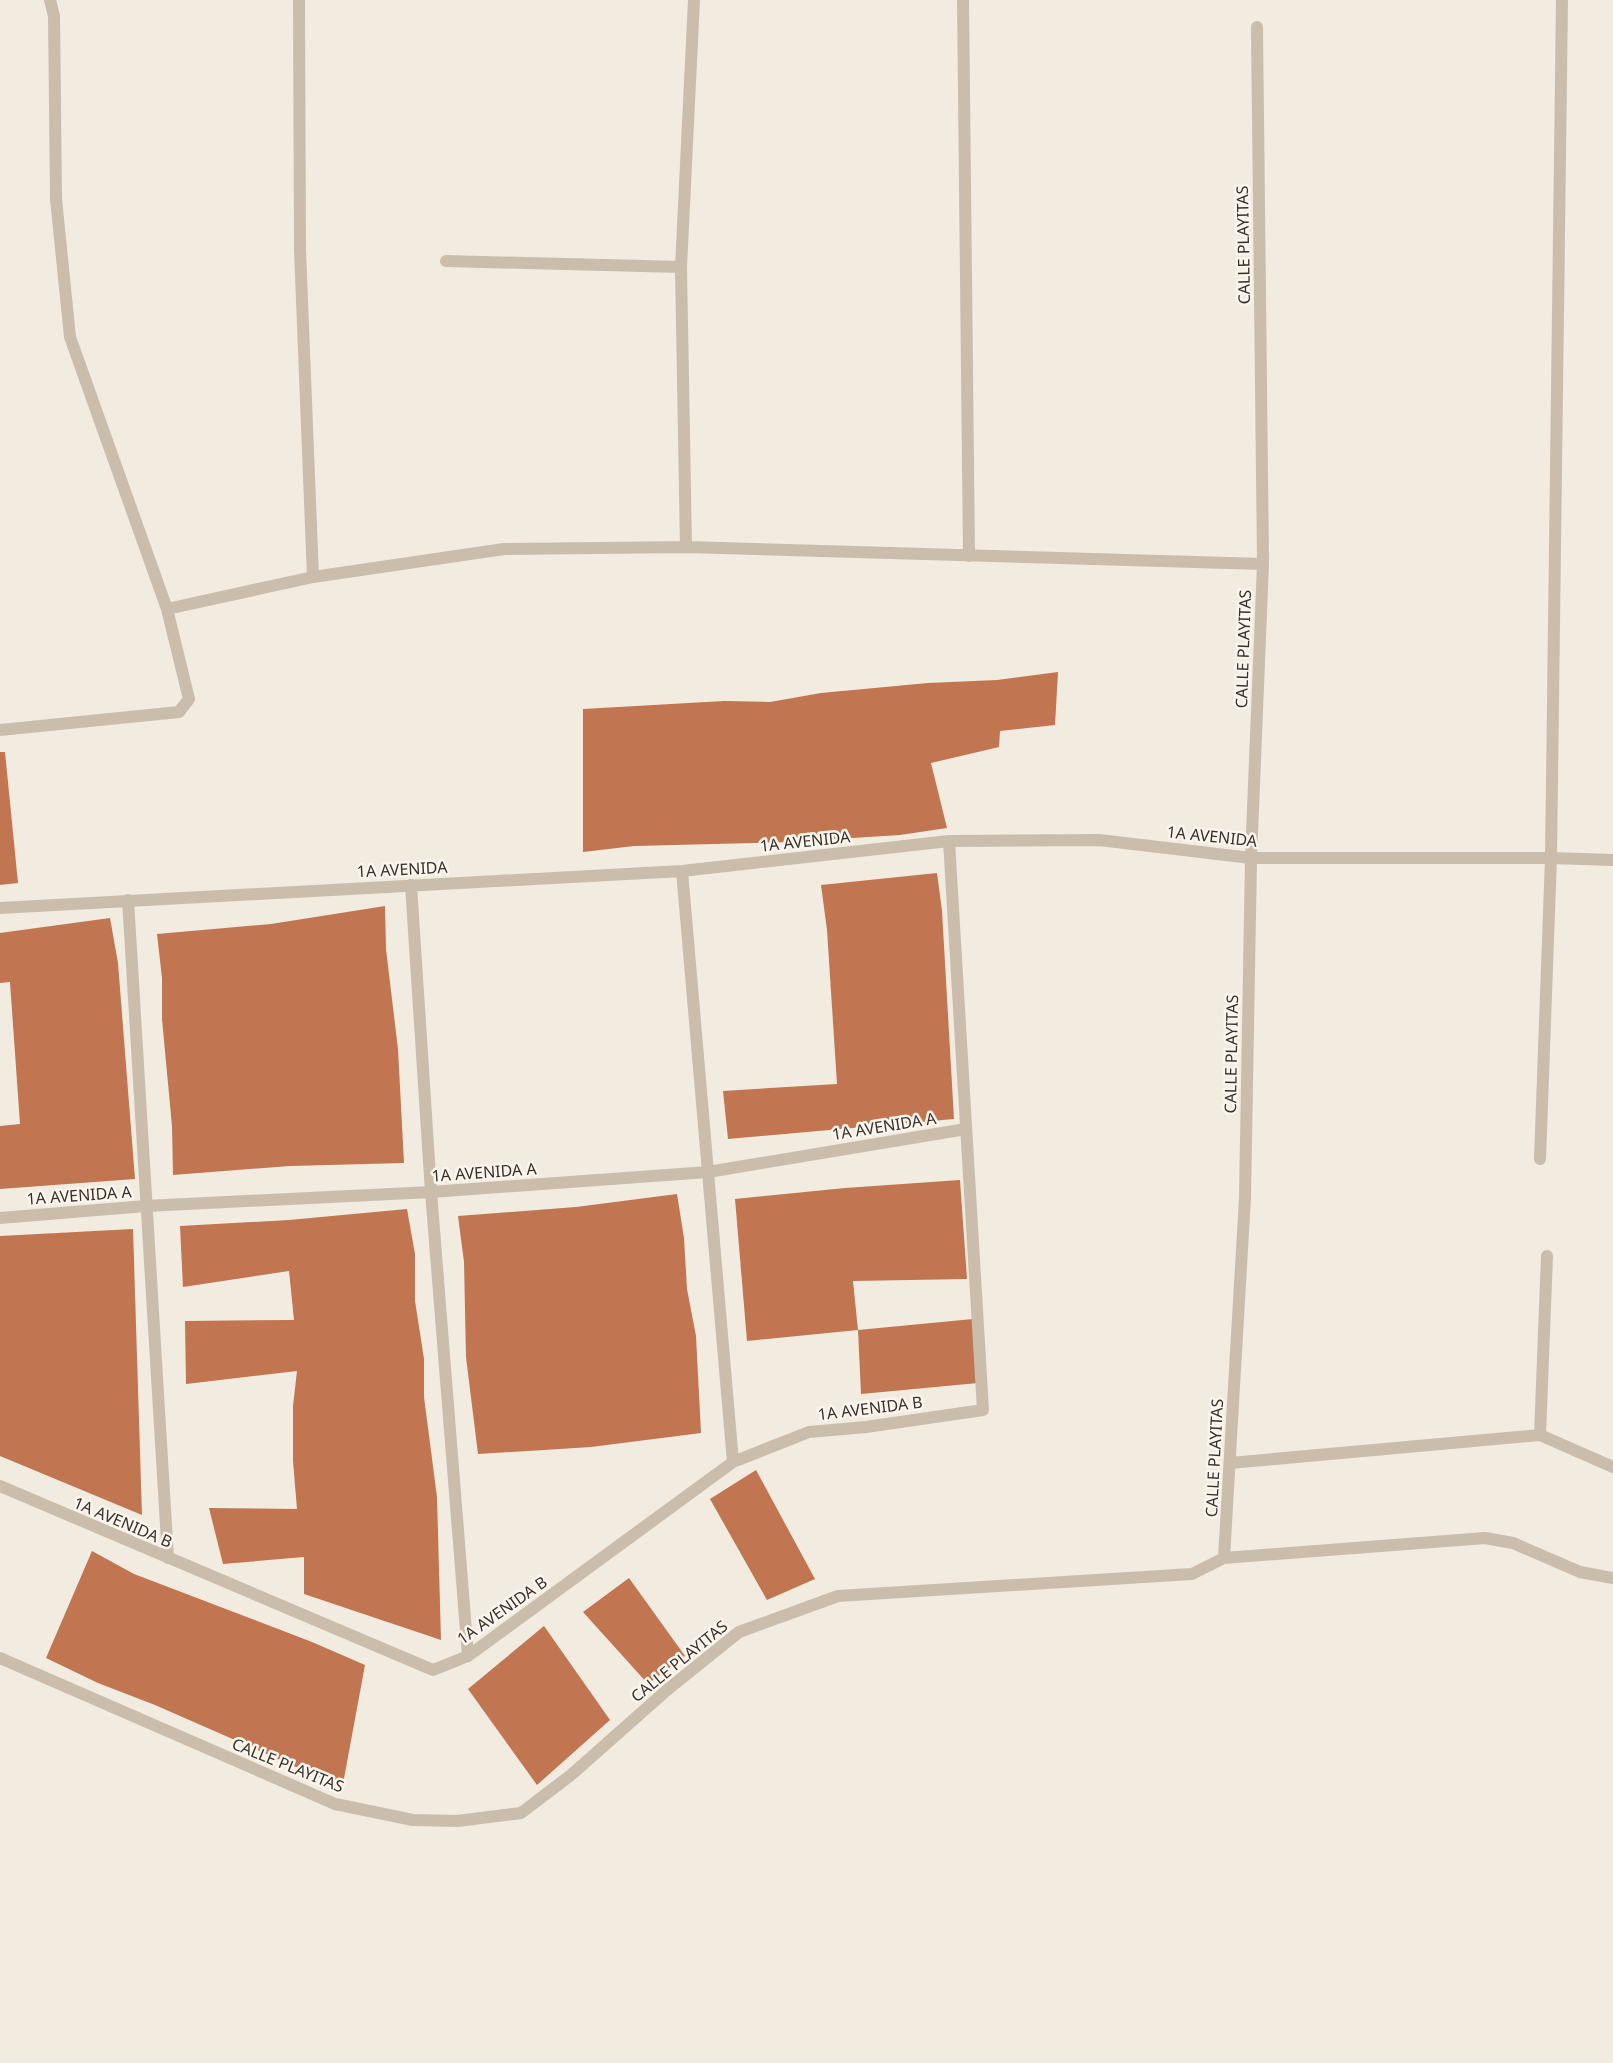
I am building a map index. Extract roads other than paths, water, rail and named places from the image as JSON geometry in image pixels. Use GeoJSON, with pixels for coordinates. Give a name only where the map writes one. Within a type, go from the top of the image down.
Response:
{"type":"FeatureCollection","features":[{"type":"Feature","properties":{"kind":"street"},"geometry":{"type":"LineString","coordinates":[[0,730],[179,712],[189,699],[166,609],[70,337],[56,199],[54,16],[50,0]]}},
{"type":"Feature","properties":{"kind":"street"},"geometry":{"type":"LineString","coordinates":[[298,0],[300,250],[313,577]]}},
{"type":"Feature","properties":{"kind":"street"},"geometry":{"type":"LineString","coordinates":[[686,547],[680,266],[694,0]]}},
{"type":"Feature","properties":{"kind":"street"},"geometry":{"type":"LineString","coordinates":[[963,0],[969,556]]}},
{"type":"Feature","properties":{"kind":"street"},"geometry":{"type":"LineString","coordinates":[[1540,1159],[1551,858],[1562,0]]}},
{"type":"Feature","properties":{"kind":"street","name":"CALLE PLAYITAS"},"geometry":{"type":"LineString","coordinates":[[0,1658],[335,1804],[413,1820],[457,1821],[521,1814],[571,1774],[667,1690],[739,1632],[838,1596],[1192,1574],[1224,1558],[1245,1198],[1251,858],[1262,564],[1257,27]]}},
{"type":"Feature","properties":{"kind":"street"},"geometry":{"type":"LineString","coordinates":[[446,261],[680,266]]}},
{"type":"Feature","properties":{"kind":"street"},"geometry":{"type":"LineString","coordinates":[[166,609],[313,577],[504,549],[686,547],[1262,564]]}},
{"type":"Feature","properties":{"kind":"street","name":"1A AVENIDA"},"geometry":{"type":"LineString","coordinates":[[0,908],[682,871],[949,842],[1099,840],[1251,858],[1551,858],[1613,860]]}},
{"type":"Feature","properties":{"kind":"street"},"geometry":{"type":"LineString","coordinates":[[949,842],[966,1129]]}},
{"type":"Feature","properties":{"kind":"street"},"geometry":{"type":"LineString","coordinates":[[682,871],[733,1462]]}},
{"type":"Feature","properties":{"kind":"street"},"geometry":{"type":"LineString","coordinates":[[411,885],[431,1192],[468,1656]]}},
{"type":"Feature","properties":{"kind":"street"},"geometry":{"type":"LineString","coordinates":[[128,900],[168,1558]]}},
{"type":"Feature","properties":{"kind":"street","name":"1A AVENIDA A"},"geometry":{"type":"LineString","coordinates":[[0,1218],[146,1206],[431,1192],[708,1172],[966,1129]]}},
{"type":"Feature","properties":{"kind":"street","name":"1A AVENIDA B"},"geometry":{"type":"LineString","coordinates":[[0,1486],[433,1670],[468,1656],[733,1462],[809,1432],[866,1427],[983,1410],[966,1129]]}},
{"type":"Feature","properties":{"kind":"street"},"geometry":{"type":"LineString","coordinates":[[1540,1435],[1547,1256]]}},
{"type":"Feature","properties":{"kind":"street"},"geometry":{"type":"LineString","coordinates":[[1230,1464],[1540,1435],[1613,1468]]}},
{"type":"Feature","properties":{"kind":"street"},"geometry":{"type":"LineString","coordinates":[[1224,1558],[1485,1538],[1513,1543],[1580,1572],[1613,1578]]}}]}
